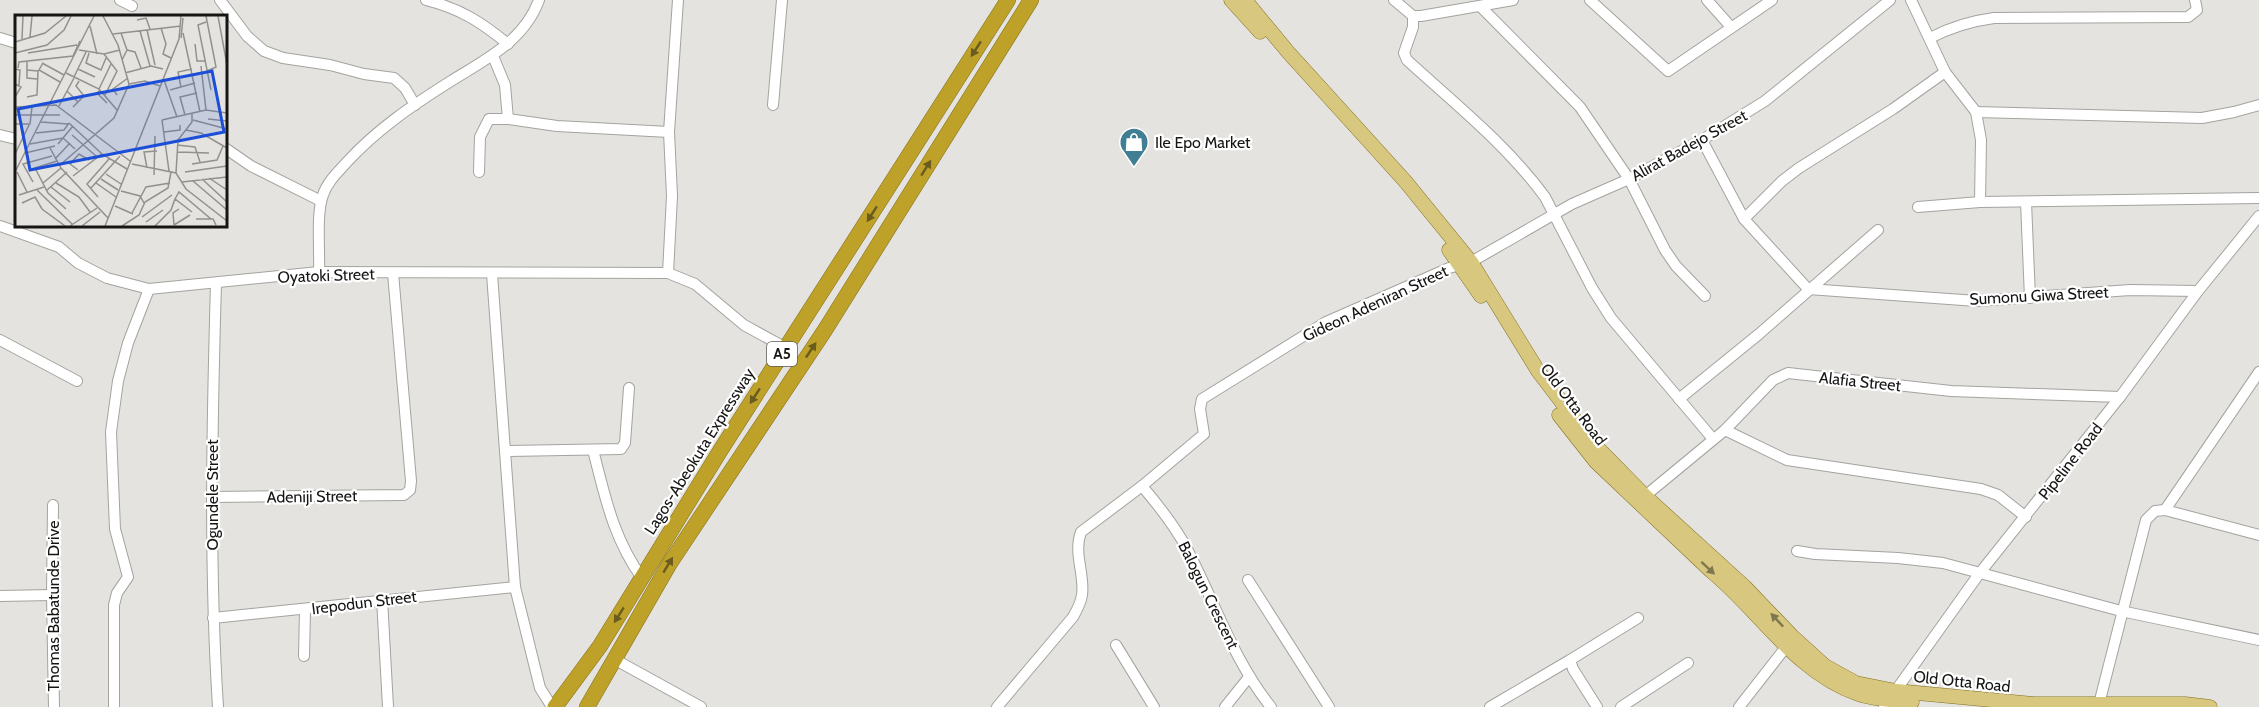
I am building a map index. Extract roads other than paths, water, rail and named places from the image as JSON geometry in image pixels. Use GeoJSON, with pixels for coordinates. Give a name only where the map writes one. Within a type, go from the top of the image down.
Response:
{"type":"FeatureCollection","features":[{"type":"Feature","properties":{"kind":"highway","name":"Lagos-Abeokuta Expressway"},"geometry":{"type":"LineString","coordinates":[[553,707],[600,646],[670,530],[1008,0]]}},
{"type":"Feature","properties":{"kind":"highway","name":"A5"},"geometry":{"type":"LineString","coordinates":[[587,707],[670,563],[825,330],[1030,0]]}},
{"type":"Feature","properties":{"kind":"main road","name":"Old Otta Road"},"geometry":{"type":"LineString","coordinates":[[1231,0],[1465,263],[1538,371],[1606,458],[1745,586],[1791,636],[1825,666],[1890,699],[1976,707]]}},
{"type":"Feature","properties":{"kind":"main road"},"geometry":{"type":"LineString","coordinates":[[1245,0],[1288,52],[1405,181],[1465,263]]}},
{"type":"Feature","properties":{"kind":"main road","name":"Old Otta Road"},"geometry":{"type":"LineString","coordinates":[[1465,263],[1525,367],[1579,442],[1635,500],[1731,587],[1786,647],[1844,688],[1871,698],[1890,699],[2019,703],[2185,704],[2210,707]]}},
{"type":"Feature","properties":{"kind":"street"},"geometry":{"type":"LineString","coordinates":[[120,0],[132,6]]}},
{"type":"Feature","properties":{"kind":"street"},"geometry":{"type":"LineString","coordinates":[[220,0],[257,46],[295,61],[330,65],[364,74],[394,78],[405,88],[416,105]]}},
{"type":"Feature","properties":{"kind":"street"},"geometry":{"type":"LineString","coordinates":[[426,0],[460,10],[508,44]]}},
{"type":"Feature","properties":{"kind":"street"},"geometry":{"type":"LineString","coordinates":[[319,272],[321,201],[327,185],[358,150],[390,123],[508,44],[527,25],[539,0]]}},
{"type":"Feature","properties":{"kind":"street"},"geometry":{"type":"LineString","coordinates":[[678,0],[669,132],[672,196],[668,273],[695,284],[744,325],[786,348]]}},
{"type":"Feature","properties":{"kind":"street"},"geometry":{"type":"LineString","coordinates":[[773,105],[782,0]]}},
{"type":"Feature","properties":{"kind":"street"},"geometry":{"type":"LineString","coordinates":[[1394,0],[1413,16],[1511,0]]}},
{"type":"Feature","properties":{"kind":"street"},"geometry":{"type":"LineString","coordinates":[[1590,0],[1668,71],[1772,0]]}},
{"type":"Feature","properties":{"kind":"street"},"geometry":{"type":"LineString","coordinates":[[1707,0],[1731,27]]}},
{"type":"Feature","properties":{"kind":"street","name":"Alirat Badejo Street"},"geometry":{"type":"LineString","coordinates":[[1465,263],[1554,216],[1572,204],[1629,179],[1702,140],[1765,101],[1890,0]]}},
{"type":"Feature","properties":{"kind":"street"},"geometry":{"type":"LineString","coordinates":[[1911,0],[1945,72],[1976,112],[1981,140],[1980,202]]}},
{"type":"Feature","properties":{"kind":"street"},"geometry":{"type":"LineString","coordinates":[[1930,38],[1948,28],[1994,18],[2188,16],[2197,10],[2195,0]]}},
{"type":"Feature","properties":{"kind":"street"},"geometry":{"type":"LineString","coordinates":[[1480,6],[1572,98],[1629,179],[1665,250],[1676,266],[1705,296]]}},
{"type":"Feature","properties":{"kind":"street"},"geometry":{"type":"LineString","coordinates":[[1413,16],[1413,27],[1404,53],[1407,60],[1515,161],[1545,196],[1592,288],[1611,318],[1713,439]]}},
{"type":"Feature","properties":{"kind":"street"},"geometry":{"type":"LineString","coordinates":[[0,38],[15,43]]}},
{"type":"Feature","properties":{"kind":"street"},"geometry":{"type":"LineString","coordinates":[[493,56],[505,85],[508,119]]}},
{"type":"Feature","properties":{"kind":"street"},"geometry":{"type":"LineString","coordinates":[[1744,219],[1782,181],[1799,168],[1893,109],[1945,72]]}},
{"type":"Feature","properties":{"kind":"street"},"geometry":{"type":"LineString","coordinates":[[1976,112],[2202,118],[2259,105]]}},
{"type":"Feature","properties":{"kind":"street"},"geometry":{"type":"LineString","coordinates":[[479,172],[480,137],[489,119],[508,119],[557,126],[669,132]]}},
{"type":"Feature","properties":{"kind":"street"},"geometry":{"type":"LineString","coordinates":[[0,135],[15,139]]}},
{"type":"Feature","properties":{"kind":"street"},"geometry":{"type":"LineString","coordinates":[[1702,140],[1744,219],[1808,290]]}},
{"type":"Feature","properties":{"kind":"street"},"geometry":{"type":"LineString","coordinates":[[226,149],[251,166],[321,201]]}},
{"type":"Feature","properties":{"kind":"street"},"geometry":{"type":"LineString","coordinates":[[1918,207],[1980,202],[2259,198]]}},
{"type":"Feature","properties":{"kind":"street"},"geometry":{"type":"LineString","coordinates":[[2026,202],[2030,298]]}},
{"type":"Feature","properties":{"kind":"street","name":"Pipeline Road"},"geometry":{"type":"LineString","coordinates":[[1890,699],[1979,574],[2120,397],[2198,291],[2259,216]]}},
{"type":"Feature","properties":{"kind":"street","name":"Oyatoki Street"},"geometry":{"type":"LineString","coordinates":[[0,226],[59,246],[78,263],[107,278],[146,288],[319,272],[668,273]]}},
{"type":"Feature","properties":{"kind":"street"},"geometry":{"type":"LineString","coordinates":[[1679,399],[1760,334],[1878,230]]}},
{"type":"Feature","properties":{"kind":"street","name":"Gideon Adeniran Street"},"geometry":{"type":"LineString","coordinates":[[997,707],[1074,617],[1082,594],[1078,543],[1081,532],[1142,486],[1204,434],[1200,409],[1202,399],[1326,322],[1465,263]]}},
{"type":"Feature","properties":{"kind":"street","name":"Adeniji Street"},"geometry":{"type":"LineString","coordinates":[[212,497],[404,495],[410,490],[393,273]]}},
{"type":"Feature","properties":{"kind":"street"},"geometry":{"type":"LineString","coordinates":[[492,274],[515,587],[540,688],[553,707]]}},
{"type":"Feature","properties":{"kind":"street","name":"Ogundele Street"},"geometry":{"type":"LineString","coordinates":[[216,283],[211,435],[213,618],[218,707]]}},
{"type":"Feature","properties":{"kind":"street"},"geometry":{"type":"LineString","coordinates":[[114,707],[114,604],[117,593],[128,577],[115,529],[111,432],[118,381],[146,288]]}},
{"type":"Feature","properties":{"kind":"street","name":"Sumonu Giwa Street"},"geometry":{"type":"LineString","coordinates":[[1808,290],[1977,300],[2130,290],[2198,291]]}},
{"type":"Feature","properties":{"kind":"street"},"geometry":{"type":"LineString","coordinates":[[0,340],[77,381]]}},
{"type":"Feature","properties":{"kind":"street"},"geometry":{"type":"LineString","coordinates":[[2165,510],[2259,372]]}},
{"type":"Feature","properties":{"kind":"street","name":"Alafia Street"},"geometry":{"type":"LineString","coordinates":[[1645,496],[1725,430],[1773,380],[1788,373],[1951,391],[2120,397]]}},
{"type":"Feature","properties":{"kind":"street"},"geometry":{"type":"LineString","coordinates":[[505,451],[593,450],[624,447],[629,388]]}},
{"type":"Feature","properties":{"kind":"street"},"geometry":{"type":"LineString","coordinates":[[1725,430],[1787,460],[1980,489],[1998,495],[2026,517]]}},
{"type":"Feature","properties":{"kind":"street"},"geometry":{"type":"LineString","coordinates":[[593,450],[616,533],[642,578]]}},
{"type":"Feature","properties":{"kind":"street","name":"Balogun Crescent"},"geometry":{"type":"LineString","coordinates":[[1142,486],[1172,522],[1186,546],[1249,677],[1271,707]]}},
{"type":"Feature","properties":{"kind":"street","name":"Thomas Babatunde Drive"},"geometry":{"type":"LineString","coordinates":[[53,505],[54,707]]}},
{"type":"Feature","properties":{"kind":"street"},"geometry":{"type":"LineString","coordinates":[[2099,704],[2146,520],[2155,511],[2165,510],[2259,535]]}},
{"type":"Feature","properties":{"kind":"street"},"geometry":{"type":"LineString","coordinates":[[1797,551],[1848,557],[1928,560],[2121,611],[2259,640]]}},
{"type":"Feature","properties":{"kind":"street"},"geometry":{"type":"LineString","coordinates":[[1248,580],[1329,707]]}},
{"type":"Feature","properties":{"kind":"street","name":"Irepodun Street"},"geometry":{"type":"LineString","coordinates":[[213,618],[515,587]]}},
{"type":"Feature","properties":{"kind":"street"},"geometry":{"type":"LineString","coordinates":[[0,596],[52,595]]}},
{"type":"Feature","properties":{"kind":"street"},"geometry":{"type":"LineString","coordinates":[[382,599],[388,707]]}},
{"type":"Feature","properties":{"kind":"street"},"geometry":{"type":"LineString","coordinates":[[304,656],[305,610]]}},
{"type":"Feature","properties":{"kind":"street"},"geometry":{"type":"LineString","coordinates":[[1490,707],[1638,618]]}},
{"type":"Feature","properties":{"kind":"street"},"geometry":{"type":"LineString","coordinates":[[1116,645],[1154,707]]}},
{"type":"Feature","properties":{"kind":"street"},"geometry":{"type":"LineString","coordinates":[[1739,707],[1786,647]]}},
{"type":"Feature","properties":{"kind":"street"},"geometry":{"type":"LineString","coordinates":[[614,659],[701,707]]}},
{"type":"Feature","properties":{"kind":"street"},"geometry":{"type":"LineString","coordinates":[[1570,660],[1573,669],[1597,707]]}},
{"type":"Feature","properties":{"kind":"street"},"geometry":{"type":"LineString","coordinates":[[1622,707],[1688,663]]}},
{"type":"Feature","properties":{"kind":"street"},"geometry":{"type":"LineString","coordinates":[[1225,707],[1249,677]]}},
{"type":"Feature","properties":{"kind":"place","name":"Ile Epo Market"},"geometry":{"type":"Point","coordinates":[1134,168]}}]}
